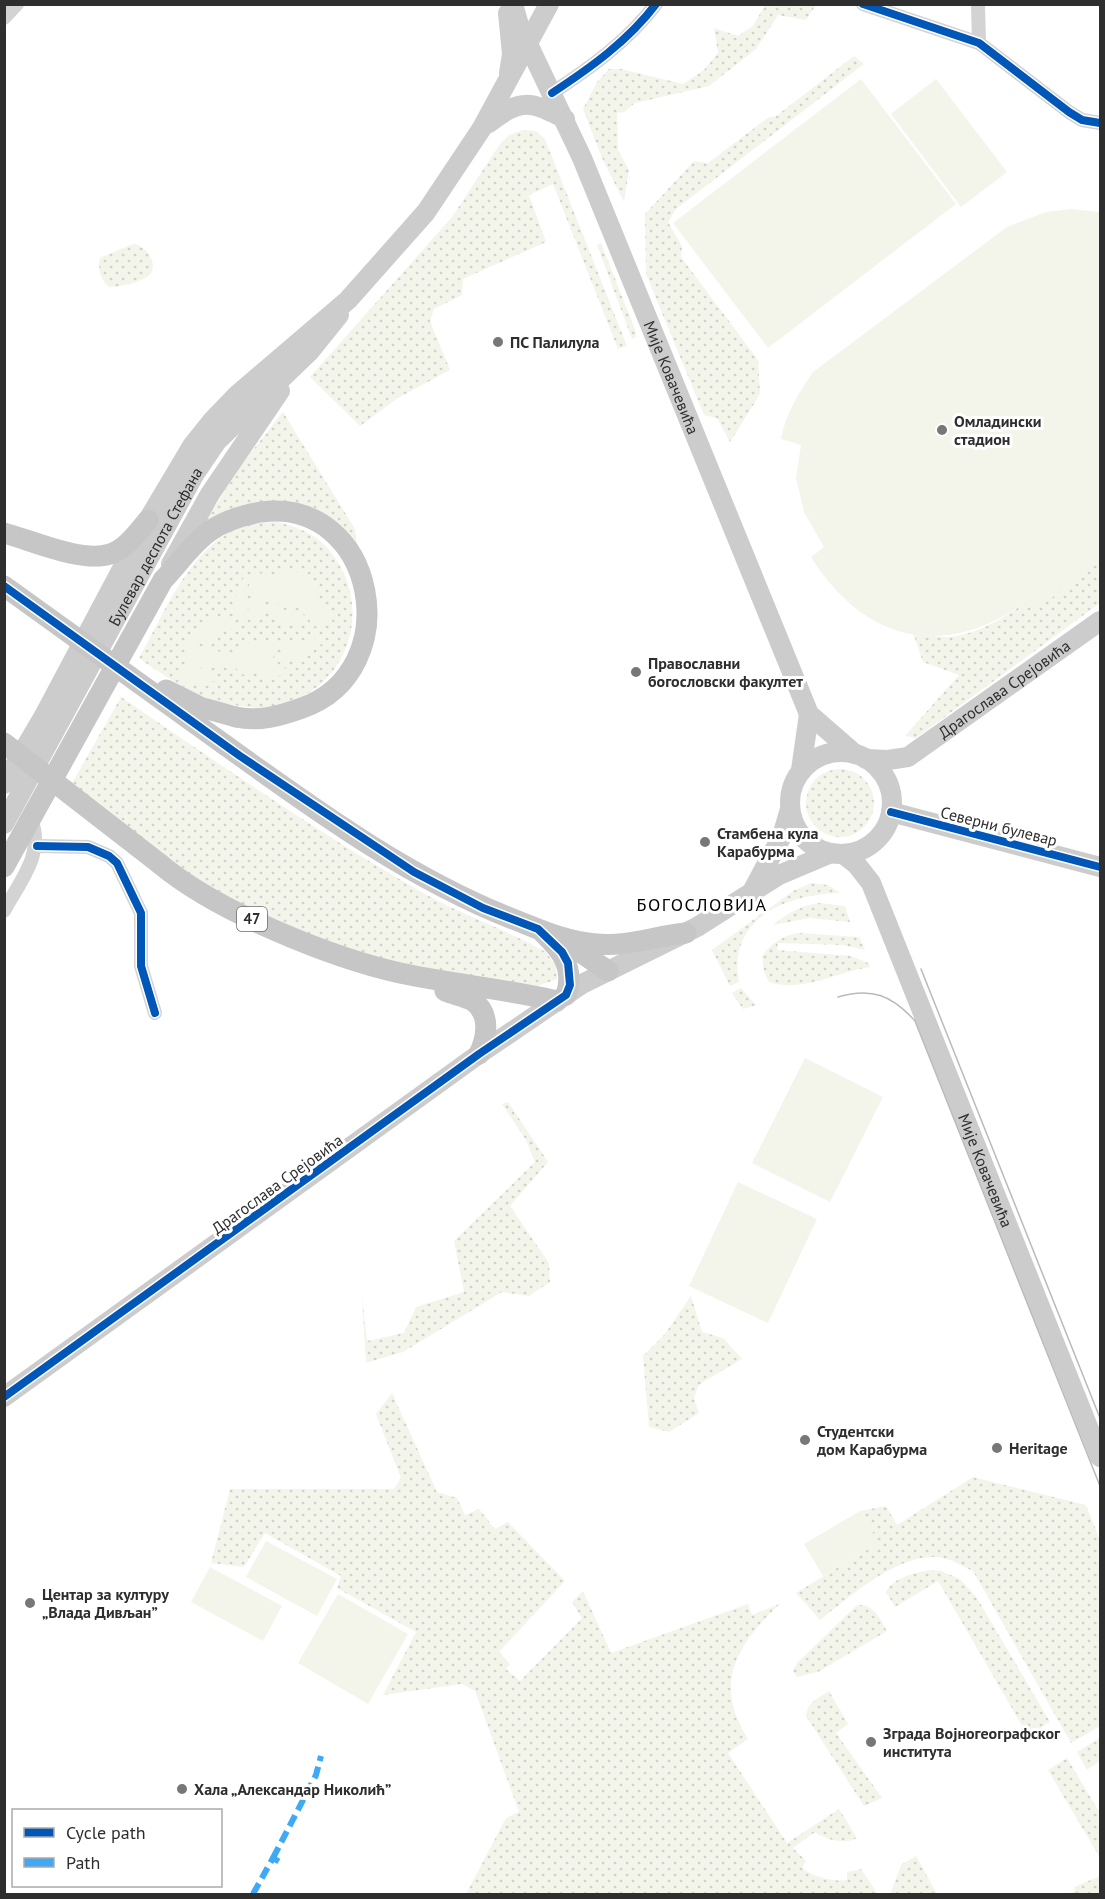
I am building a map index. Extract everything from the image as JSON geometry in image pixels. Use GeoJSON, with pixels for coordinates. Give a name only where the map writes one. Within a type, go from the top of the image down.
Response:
{"type":"FeatureCollection","features":[{"type":"Feature","properties":{"kind":"main road","name":"Булевар деспота Стефана"},"geometry":{"type":"LineString","coordinates":[[511,4],[528,44]]}},
{"type":"Feature","properties":{"kind":"main road","name":"Булевар деспота Стефана"},"geometry":{"type":"LineString","coordinates":[[507,82],[512,54],[507,19],[511,4]]}},
{"type":"Feature","properties":{"kind":"main road","name":"Булевар деспота Стефана"},"geometry":{"type":"LineString","coordinates":[[4,824],[194,476],[230,427],[324,337],[348,300],[482,128],[549,4]]}},
{"type":"Feature","properties":{"kind":"main road","name":"Мије Ковачевића"},"geometry":{"type":"LineString","coordinates":[[528,44],[565,119],[809,714],[860,756]]}},
{"type":"Feature","properties":{"kind":"main road"},"geometry":{"type":"LineString","coordinates":[[482,128],[508,108],[526,104],[540,106],[565,119]]}},
{"type":"Feature","properties":{"kind":"main road","name":"Булевар деспота Стефана"},"geometry":{"type":"LineString","coordinates":[[4,784],[10,764],[192,446],[212,420],[348,300]]}},
{"type":"Feature","properties":{"kind":"main road"},"geometry":{"type":"LineString","coordinates":[[4,867],[210,494],[296,366]]}},
{"type":"Feature","properties":{"kind":"main road"},"geometry":{"type":"LineString","coordinates":[[99,655],[135,671],[200,707],[236,717],[263,719],[312,705],[327,696],[350,671],[358,655],[368,619],[368,597],[356,562],[347,547],[320,524],[291,512],[266,512],[235,519],[211,530],[163,580]]}},
{"type":"Feature","properties":{"kind":"main road"},"geometry":{"type":"LineString","coordinates":[[4,533],[86,555],[110,554],[126,543],[148,520]]}},
{"type":"Feature","properties":{"kind":"main road"},"geometry":{"type":"LineString","coordinates":[[4,586],[225,745],[414,872],[483,908],[546,932],[595,944],[620,945],[686,933]]}},
{"type":"Feature","properties":{"kind":"main road","name":"Драгослава Срејовића"},"geometry":{"type":"LineString","coordinates":[[890,791],[897,773],[908,757],[1101,621]]}},
{"type":"Feature","properties":{"kind":"main road"},"geometry":{"type":"LineString","coordinates":[[790,809],[792,789],[801,770],[809,714]]}},
{"type":"Feature","properties":{"kind":"main road","name":"47"},"geometry":{"type":"LineString","coordinates":[[4,743],[160,864],[219,902],[261,924],[359,962],[425,977],[561,998]]}},
{"type":"Feature","properties":{"kind":"main road"},"geometry":{"type":"LineString","coordinates":[[801,770],[826,754],[888,760],[908,757]]}},
{"type":"Feature","properties":{"kind":"main road"},"geometry":{"type":"LineString","coordinates":[[860,756],[882,772],[890,791],[891,812]]}},
{"type":"Feature","properties":{"kind":"main road","name":"Мије Ковачевића"},"geometry":{"type":"LineString","coordinates":[[790,809],[794,824],[803,837],[816,847],[837,853],[857,866],[870,883],[1101,1457]]}},
{"type":"Feature","properties":{"kind":"main road","name":"Драгослава Срејовића"},"geometry":{"type":"LineString","coordinates":[[753,890],[782,836],[790,809]]}},
{"type":"Feature","properties":{"kind":"main road","name":"Мије Ковачевића"},"geometry":{"type":"LineString","coordinates":[[870,883],[871,857],[875,840],[882,832],[891,812]]}},
{"type":"Feature","properties":{"kind":"main road","name":"Северни булевар"},"geometry":{"type":"LineString","coordinates":[[891,812],[1101,867]]}},
{"type":"Feature","properties":{"kind":"main road"},"geometry":{"type":"LineString","coordinates":[[837,853],[857,851],[875,840]]}},
{"type":"Feature","properties":{"kind":"main road","name":"Драгослава Срејовића"},"geometry":{"type":"LineString","coordinates":[[4,1397],[478,1054],[561,998],[608,971],[686,933],[779,875],[837,853]]}},
{"type":"Feature","properties":{"kind":"main road"},"geometry":{"type":"LineString","coordinates":[[546,932],[608,971]]}},
{"type":"Feature","properties":{"kind":"main road"},"geometry":{"type":"LineString","coordinates":[[546,932],[568,963],[570,985],[561,998]]}},
{"type":"Feature","properties":{"kind":"main road"},"geometry":{"type":"LineString","coordinates":[[425,977],[439,988],[476,1004],[486,1026],[486,1039],[478,1054]]}},
{"type":"Feature","properties":{"kind":"street"},"geometry":{"type":"LineString","coordinates":[[4,18],[17,4]]}},
{"type":"Feature","properties":{"kind":"street"},"geometry":{"type":"LineString","coordinates":[[552,93],[620,42],[642,22],[656,4]]}},
{"type":"Feature","properties":{"kind":"street"},"geometry":{"type":"LineString","coordinates":[[863,4],[979,43],[1069,112],[1082,120],[1101,123]]}},
{"type":"Feature","properties":{"kind":"street"},"geometry":{"type":"LineString","coordinates":[[978,4],[979,43]]}},
{"type":"Feature","properties":{"kind":"street"},"geometry":{"type":"LineString","coordinates":[[4,911],[37,846],[31,819]]}},
{"type":"Feature","properties":{"kind":"street"},"geometry":{"type":"LineString","coordinates":[[37,846],[88,847],[117,863],[141,913],[141,966],[155,1013]]}},
{"type":"Feature","properties":{"kind":"shaded area"},"geometry":{"type":"Polygon","coordinates":[[[765,5],[816,5],[806,20],[778,15],[756,49],[709,86],[635,103],[624,112],[617,113],[618,150],[629,170],[624,202],[602,158],[583,109],[597,82],[609,69],[621,69],[683,84],[704,70],[718,53],[714,28],[738,36],[753,26],[765,5]]]}},
{"type":"Feature","properties":{"kind":"shaded area"},"geometry":{"type":"Polygon","coordinates":[[[854,56],[864,64],[676,209],[668,222],[682,246],[681,257],[758,360],[760,394],[730,442],[717,418],[704,415],[646,274],[645,214],[694,161],[708,163],[769,117],[775,117],[854,56]]]}},
{"type":"Feature","properties":{"kind":"shaded area"},"geometry":{"type":"Polygon","coordinates":[[[861,79],[956,204],[768,348],[673,223],[861,79]]]}},
{"type":"Feature","properties":{"kind":"shaded area"},"geometry":{"type":"Polygon","coordinates":[[[936,79],[1007,172],[961,207],[891,114],[936,79]]]}},
{"type":"Feature","properties":{"kind":"shaded area"},"geometry":{"type":"Polygon","coordinates":[[[523,130],[536,131],[545,139],[627,346],[618,349],[553,184],[529,195],[546,242],[463,279],[462,295],[434,309],[430,321],[450,370],[398,398],[360,426],[310,377],[452,217],[500,144],[509,135],[523,130]]]}},
{"type":"Feature","properties":{"kind":"shaded area","name":"Омладински стадион"},"geometry":{"type":"Polygon","coordinates":[[[1071,209],[1100,212],[1100,561],[1036,610],[1029,600],[998,619],[967,631],[937,636],[909,634],[882,624],[856,609],[832,586],[811,557],[824,547],[804,512],[796,478],[801,445],[781,439],[789,412],[813,372],[1007,227],[1046,212],[1071,209]]]}},
{"type":"Feature","properties":{"kind":"shaded area"},"geometry":{"type":"Polygon","coordinates":[[[601,243],[636,332],[636,337],[632,339],[597,245],[601,243]]]}},
{"type":"Feature","properties":{"kind":"shaded area"},"geometry":{"type":"Polygon","coordinates":[[[133,244],[149,254],[153,264],[151,273],[138,281],[109,287],[100,274],[100,258],[133,244]]]}},
{"type":"Feature","properties":{"kind":"shaded area"},"geometry":{"type":"Polygon","coordinates":[[[283,412],[355,529],[357,545],[321,518],[206,521],[241,465],[283,412]]]}},
{"type":"Feature","properties":{"kind":"shaded area"},"geometry":{"type":"Polygon","coordinates":[[[277,522],[304,531],[319,540],[335,558],[346,578],[352,600],[352,622],[348,643],[338,663],[324,681],[284,708],[272,710],[209,699],[181,686],[139,658],[179,585],[204,552],[219,539],[236,529],[257,523],[277,522]]]}},
{"type":"Feature","properties":{"kind":"shaded area"},"geometry":{"type":"Polygon","coordinates":[[[1100,561],[1100,603],[916,738],[905,736],[959,675],[923,662],[913,633],[943,637],[958,636],[991,624],[1030,599],[1036,609],[1100,561]]]}},
{"type":"Feature","properties":{"kind":"shaded area"},"geometry":{"type":"Polygon","coordinates":[[[285,571],[307,573],[315,582],[319,601],[332,613],[333,619],[330,626],[320,623],[312,628],[309,614],[306,611],[279,605],[275,601],[265,601],[249,593],[249,582],[256,574],[265,573],[276,579],[285,571]]]}},
{"type":"Feature","properties":{"kind":"shaded area"},"geometry":{"type":"Polygon","coordinates":[[[245,577],[248,579],[246,618],[242,620],[235,613],[235,604],[238,589],[245,577]]]}},
{"type":"Feature","properties":{"kind":"shaded area"},"geometry":{"type":"Polygon","coordinates":[[[257,599],[264,608],[263,612],[252,618],[248,610],[250,601],[257,599]]]}},
{"type":"Feature","properties":{"kind":"shaded area"},"geometry":{"type":"Polygon","coordinates":[[[270,603],[285,610],[303,613],[305,620],[287,623],[278,621],[271,617],[270,603]]]}},
{"type":"Feature","properties":{"kind":"shaded area"},"geometry":{"type":"Polygon","coordinates":[[[224,617],[234,619],[233,628],[218,631],[209,643],[183,648],[182,644],[196,630],[205,627],[212,619],[224,617]]]}},
{"type":"Feature","properties":{"kind":"shaded area"},"geometry":{"type":"Polygon","coordinates":[[[321,638],[323,643],[304,658],[280,663],[279,660],[284,654],[280,644],[321,638]]]}},
{"type":"Feature","properties":{"kind":"shaded area"},"geometry":{"type":"Polygon","coordinates":[[[262,640],[271,641],[275,645],[273,662],[288,670],[271,681],[259,675],[258,662],[247,675],[241,674],[235,667],[201,667],[182,659],[183,652],[201,647],[234,655],[240,646],[262,640]]]}},
{"type":"Feature","properties":{"kind":"shaded area"},"geometry":{"type":"Polygon","coordinates":[[[186,663],[217,673],[216,681],[190,686],[182,684],[178,676],[182,665],[186,663]]]}},
{"type":"Feature","properties":{"kind":"shaded area"},"geometry":{"type":"Polygon","coordinates":[[[121,697],[272,799],[388,872],[441,903],[546,952],[556,966],[557,979],[535,987],[426,972],[258,921],[67,792],[121,697]]]}},
{"type":"Feature","properties":{"kind":"shaded area"},"geometry":{"type":"Polygon","coordinates":[[[840,769],[853,772],[864,779],[871,790],[874,803],[871,816],[864,827],[853,834],[840,837],[827,834],[816,827],[809,816],[806,803],[809,790],[816,779],[827,772],[840,769]]]}},
{"type":"Feature","properties":{"kind":"shaded area"},"geometry":{"type":"Polygon","coordinates":[[[811,883],[828,885],[840,893],[800,898],[765,914],[752,926],[742,941],[738,960],[739,982],[730,986],[712,950],[793,891],[811,883]]]}},
{"type":"Feature","properties":{"kind":"shaded area"},"geometry":{"type":"Polygon","coordinates":[[[820,903],[845,906],[850,922],[809,918],[773,925],[795,910],[820,903]]]}},
{"type":"Feature","properties":{"kind":"shaded area"},"geometry":{"type":"Polygon","coordinates":[[[798,933],[859,937],[865,950],[843,945],[778,943],[777,950],[851,956],[868,963],[870,967],[794,985],[769,982],[764,972],[762,956],[778,941],[798,933]]]}},
{"type":"Feature","properties":{"kind":"shaded area"},"geometry":{"type":"Polygon","coordinates":[[[741,988],[756,1005],[743,1009],[732,993],[741,988]]]}},
{"type":"Feature","properties":{"kind":"shaded area"},"geometry":{"type":"Polygon","coordinates":[[[805,1058],[883,1097],[830,1202],[752,1163],[805,1058]]]}},
{"type":"Feature","properties":{"kind":"shaded area"},"geometry":{"type":"Polygon","coordinates":[[[508,1102],[548,1162],[510,1206],[549,1263],[550,1282],[529,1296],[502,1292],[403,1352],[366,1363],[362,1297],[367,1341],[404,1333],[416,1307],[464,1292],[454,1241],[535,1162],[526,1140],[502,1104],[508,1102]]]}},
{"type":"Feature","properties":{"kind":"shaded area"},"geometry":{"type":"Polygon","coordinates":[[[738,1182],[817,1219],[768,1323],[689,1286],[738,1182]]]}},
{"type":"Feature","properties":{"kind":"shaded area"},"geometry":{"type":"Polygon","coordinates":[[[691,1296],[702,1332],[723,1338],[742,1359],[698,1386],[694,1399],[699,1413],[669,1432],[649,1427],[643,1356],[665,1334],[691,1296]]]}},
{"type":"Feature","properties":{"kind":"shaded area"},"geometry":{"type":"Polygon","coordinates":[[[392,1393],[437,1492],[457,1498],[465,1515],[479,1509],[495,1529],[508,1522],[565,1581],[499,1652],[510,1664],[506,1669],[520,1681],[582,1618],[572,1602],[583,1591],[611,1653],[748,1604],[752,1615],[780,1604],[752,1635],[741,1650],[734,1666],[731,1683],[732,1700],[748,1739],[728,1753],[787,1843],[839,1809],[857,1838],[836,1841],[815,1832],[793,1848],[806,1861],[802,1868],[823,1878],[835,1880],[847,1880],[847,1872],[861,1869],[877,1893],[466,1894],[506,1818],[519,1812],[475,1691],[462,1684],[383,1695],[416,1632],[337,1588],[341,1576],[265,1533],[244,1567],[211,1563],[230,1489],[394,1489],[401,1478],[376,1414],[392,1393]]]}},
{"type":"Feature","properties":{"kind":"shaded area"},"geometry":{"type":"Polygon","coordinates":[[[973,1477],[1086,1505],[1100,1540],[1100,1726],[1071,1743],[973,1571],[943,1558],[927,1557],[910,1561],[877,1577],[820,1620],[796,1593],[878,1543],[860,1511],[886,1506],[897,1525],[973,1477]]]}},
{"type":"Feature","properties":{"kind":"shaded area"},"geometry":{"type":"Polygon","coordinates":[[[860,1511],[879,1543],[823,1576],[804,1544],[860,1511]]]}},
{"type":"Feature","properties":{"kind":"shaded area"},"geometry":{"type":"Polygon","coordinates":[[[266,1541],[337,1579],[317,1616],[246,1577],[266,1541]]]}},
{"type":"Feature","properties":{"kind":"shaded area"},"geometry":{"type":"Polygon","coordinates":[[[210,1567],[282,1606],[263,1641],[191,1602],[210,1567]]]}},
{"type":"Feature","properties":{"kind":"shaded area"},"geometry":{"type":"Polygon","coordinates":[[[931,1570],[941,1571],[960,1579],[977,1598],[1050,1722],[1028,1736],[938,1581],[895,1607],[886,1592],[890,1587],[905,1576],[931,1570]]]}},
{"type":"Feature","properties":{"kind":"shaded area"},"geometry":{"type":"Polygon","coordinates":[[[338,1594],[408,1634],[368,1704],[298,1663],[338,1594]]]}},
{"type":"Feature","properties":{"kind":"shaded area"},"geometry":{"type":"Polygon","coordinates":[[[857,1605],[872,1609],[879,1616],[887,1631],[818,1672],[797,1677],[793,1671],[797,1663],[857,1605]]]}},
{"type":"Feature","properties":{"kind":"shaded area"},"geometry":{"type":"Polygon","coordinates":[[[829,1691],[848,1724],[836,1733],[882,1798],[864,1806],[806,1716],[811,1704],[829,1691]]]}},
{"type":"Feature","properties":{"kind":"shaded area"},"geometry":{"type":"Polygon","coordinates":[[[1100,1738],[1100,1761],[1087,1770],[1077,1752],[1100,1738]]]}},
{"type":"Feature","properties":{"kind":"shaded area"},"geometry":{"type":"Polygon","coordinates":[[[1067,1758],[1100,1813],[1100,1858],[1048,1770],[1067,1758]]]}},
{"type":"Feature","properties":{"kind":"shaded area"},"geometry":{"type":"Polygon","coordinates":[[[916,1856],[937,1894],[890,1894],[901,1865],[916,1856]]]}},
{"type":"Feature","properties":{"kind":"shaded area"},"geometry":{"type":"Polygon","coordinates":[[[1100,1876],[1100,1894],[1067,1894],[1075,1891],[1074,1887],[1100,1876]]]}},
{"type":"Feature","properties":{"kind":"tram line"},"geometry":{"type":"LineString","coordinates":[[921,969],[1100,1418]]}},
{"type":"Feature","properties":{"kind":"tram line"},"geometry":{"type":"LineString","coordinates":[[838,997],[871,993],[889,999],[915,1021],[1100,1486]]}},
{"type":"Feature","properties":{"kind":"marked path"},"geometry":{"type":"LineString","coordinates":[[273,1858],[316,1775],[321,1756]]}},
{"type":"Feature","properties":{"kind":"marked path"},"geometry":{"type":"LineString","coordinates":[[253,1894],[273,1858],[283,1864]]}},
{"type":"Feature","properties":{"kind":"cycle path"},"geometry":{"type":"LineString","coordinates":[[552,93],[621,42],[656,4]]}},
{"type":"Feature","properties":{"kind":"cycle path"},"geometry":{"type":"LineString","coordinates":[[863,4],[979,43],[1069,112],[1082,120],[1100,123]]}},
{"type":"Feature","properties":{"kind":"cycle path"},"geometry":{"type":"LineString","coordinates":[[4,586],[240,756],[414,872],[483,908],[538,929],[562,952],[568,963],[570,985],[566,995],[479,1054],[4,1397]]}},
{"type":"Feature","properties":{"kind":"cycle path"},"geometry":{"type":"LineString","coordinates":[[891,812],[1100,867]]}},
{"type":"Feature","properties":{"kind":"cycle path"},"geometry":{"type":"LineString","coordinates":[[37,846],[88,847],[109,856],[117,863],[141,913],[141,966],[155,1013]]}},
{"type":"Feature","properties":{"kind":"place","name":"ПС Палилула"},"geometry":{"type":"Point","coordinates":[498,342]}},
{"type":"Feature","properties":{"kind":"place","name":"Омладински стадион"},"geometry":{"type":"Point","coordinates":[942,430]}},
{"type":"Feature","properties":{"kind":"place","name":"Православни богословски факултет"},"geometry":{"type":"Point","coordinates":[636,672]}},
{"type":"Feature","properties":{"kind":"place","name":"Стамбена кула Карабурма"},"geometry":{"type":"Point","coordinates":[705,842]}},
{"type":"Feature","properties":{"kind":"place","name":"Студентски дом Карабурма"},"geometry":{"type":"Point","coordinates":[805,1440]}},
{"type":"Feature","properties":{"kind":"place","name":"Heritage"},"geometry":{"type":"Point","coordinates":[997,1448]}},
{"type":"Feature","properties":{"kind":"place","name":"Центар за културу „Влада Дивљан”"},"geometry":{"type":"Point","coordinates":[30,1603]}},
{"type":"Feature","properties":{"kind":"place","name":"Зграда Војногеографског института"},"geometry":{"type":"Point","coordinates":[871,1742]}},
{"type":"Feature","properties":{"kind":"place","name":"Хала „Александар Николић”"},"geometry":{"type":"Point","coordinates":[182,1789]}},
{"type":"Feature","properties":{"kind":"district","name":"БОГОСЛОВИЈА"},"geometry":{"type":"Point","coordinates":[702,905]}}]}
